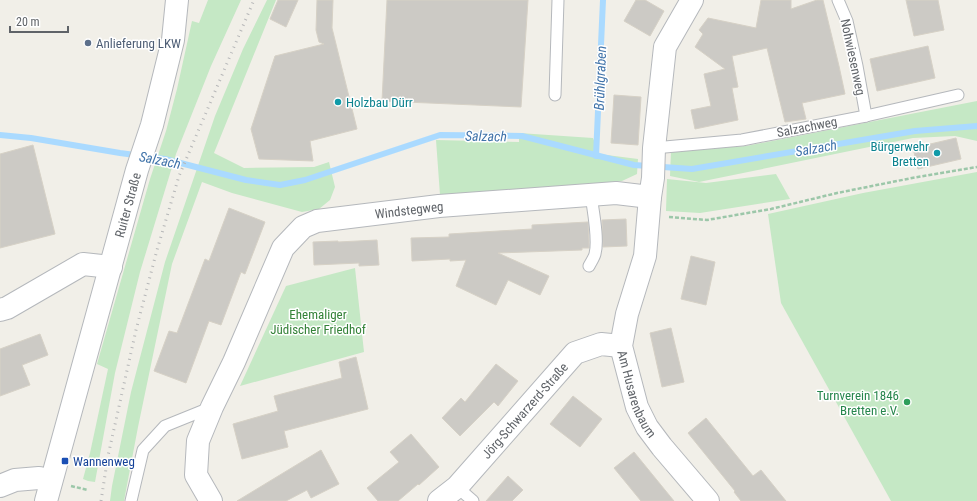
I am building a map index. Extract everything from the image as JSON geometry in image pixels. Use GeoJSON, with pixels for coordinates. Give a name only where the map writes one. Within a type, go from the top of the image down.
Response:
{"type":"FeatureCollection","features":[{"type":"Feature","properties":{"kind":"street","name":"Ruiter Straße"},"geometry":{"type":"LineString","coordinates":[[110,267],[137,170],[152,125],[173,40],[177,0]]}},
{"type":"Feature","properties":{"kind":"street"},"geometry":{"type":"LineString","coordinates":[[650,197],[665,47],[692,0]]}},
{"type":"Feature","properties":{"kind":"street","name":"Windstegweg"},"geometry":{"type":"LineString","coordinates":[[211,501],[196,475],[198,441],[283,248],[303,227],[317,221],[439,206],[616,193],[650,197]]}},
{"type":"Feature","properties":{"kind":"street","name":"Am Husarenbaum"},"geometry":{"type":"LineString","coordinates":[[650,197],[645,256],[627,314],[621,346],[637,406],[647,427],[708,501]]}},
{"type":"Feature","properties":{"kind":"street"},"geometry":{"type":"LineString","coordinates":[[0,310],[8,308],[83,264],[110,267],[48,491]]}},
{"type":"Feature","properties":{"kind":"street","name":"Jörg-Schwarzerd-Straße"},"geometry":{"type":"LineString","coordinates":[[439,501],[457,487],[575,353],[601,344],[621,346]]}},
{"type":"Feature","properties":{"kind":"street"},"geometry":{"type":"LineString","coordinates":[[0,486],[15,480],[38,478],[48,491]]}},
{"type":"Feature","properties":{"kind":"lane"},"geometry":{"type":"LineString","coordinates":[[555,95],[558,0]]}},
{"type":"Feature","properties":{"kind":"lane","name":"Nohwiesenweg"},"geometry":{"type":"LineString","coordinates":[[838,0],[849,28],[866,116]]}},
{"type":"Feature","properties":{"kind":"lane","name":"Salzachweg"},"geometry":{"type":"LineString","coordinates":[[654,151],[742,140],[866,116],[958,96]]}},
{"type":"Feature","properties":{"kind":"lane"},"geometry":{"type":"LineString","coordinates":[[589,266],[595,254],[596,242],[591,195]]}},
{"type":"Feature","properties":{"kind":"lane"},"geometry":{"type":"LineString","coordinates":[[131,501],[143,450],[165,426],[212,407]]}},
{"type":"Feature","properties":{"kind":"lane"},"geometry":{"type":"LineString","coordinates":[[457,487],[473,501]]}},
{"type":"Feature","properties":{"kind":"path"},"geometry":{"type":"LineString","coordinates":[[650,197],[707,220],[771,209],[912,178],[977,167]]}},
{"type":"Feature","properties":{"kind":"green space"},"geometry":{"type":"Polygon","coordinates":[[[208,0],[241,0],[211,66],[176,154],[140,272],[115,373],[95,482],[88,481],[83,479],[108,369],[97,364],[150,179],[166,131],[192,21],[199,23],[208,0]]]}},
{"type":"Feature","properties":{"kind":"green space"},"geometry":{"type":"Polygon","coordinates":[[[267,0],[276,0],[214,153],[244,168],[314,167],[329,162],[335,187],[330,200],[319,209],[302,212],[232,193],[202,182],[172,264],[124,501],[110,501],[131,392],[165,262],[215,116],[243,49],[267,0]]]}},
{"type":"Feature","properties":{"kind":"green space"},"geometry":{"type":"Polygon","coordinates":[[[977,101],[977,141],[955,136],[913,138],[699,182],[670,176],[671,151],[746,146],[977,101]]]}},
{"type":"Feature","properties":{"kind":"green space"},"geometry":{"type":"Polygon","coordinates":[[[519,133],[593,138],[599,154],[638,159],[637,174],[622,181],[521,190],[440,195],[436,140],[519,142],[519,133]]]}},
{"type":"Feature","properties":{"kind":"green space","name":"Turnverein 1846 Bretten e.V."},"geometry":{"type":"Polygon","coordinates":[[[977,172],[977,501],[891,501],[781,303],[768,214],[863,193],[977,172]]]}},
{"type":"Feature","properties":{"kind":"green space"},"geometry":{"type":"Polygon","coordinates":[[[776,174],[790,199],[700,213],[666,211],[667,179],[706,183],[776,174]]]}},
{"type":"Feature","properties":{"kind":"green space","name":"Ehemaliger Jüdischer Friedhof"},"geometry":{"type":"Polygon","coordinates":[[[355,268],[364,352],[240,386],[286,286],[355,268]]]}},
{"type":"Feature","properties":{"kind":"building"},"geometry":{"type":"Polygon","coordinates":[[[278,0],[298,0],[286,27],[270,19],[278,0]]]}},
{"type":"Feature","properties":{"kind":"building"},"geometry":{"type":"Polygon","coordinates":[[[317,0],[333,0],[332,28],[357,129],[310,141],[313,161],[259,159],[251,129],[275,56],[324,44],[319,42],[316,30],[317,0]]]}},
{"type":"Feature","properties":{"kind":"building"},"geometry":{"type":"Polygon","coordinates":[[[387,0],[528,0],[521,107],[382,101],[387,0]]]}},
{"type":"Feature","properties":{"kind":"building"},"geometry":{"type":"Polygon","coordinates":[[[636,0],[645,0],[664,11],[650,36],[624,21],[636,0]]]}},
{"type":"Feature","properties":{"kind":"building"},"geometry":{"type":"Polygon","coordinates":[[[761,0],[791,0],[791,9],[817,0],[823,0],[845,94],[802,103],[806,119],[785,122],[767,48],[732,56],[738,87],[732,88],[738,120],[695,129],[691,110],[711,106],[704,74],[725,69],[695,47],[703,34],[699,30],[708,18],[756,28],[761,0]]]}},
{"type":"Feature","properties":{"kind":"building"},"geometry":{"type":"Polygon","coordinates":[[[906,0],[938,0],[944,30],[914,36],[906,0]]]}},
{"type":"Feature","properties":{"kind":"building"},"geometry":{"type":"Polygon","coordinates":[[[928,46],[935,78],[877,91],[870,59],[928,46]]]}},
{"type":"Feature","properties":{"kind":"building"},"geometry":{"type":"Polygon","coordinates":[[[614,95],[641,97],[638,145],[611,143],[614,95]]]}},
{"type":"Feature","properties":{"kind":"building","name":"Bürgerwehr Bretten"},"geometry":{"type":"Polygon","coordinates":[[[956,138],[961,159],[918,169],[913,148],[956,138]]]}},
{"type":"Feature","properties":{"kind":"building"},"geometry":{"type":"Polygon","coordinates":[[[33,145],[55,234],[0,248],[0,154],[33,145]]]}},
{"type":"Feature","properties":{"kind":"building"},"geometry":{"type":"Polygon","coordinates":[[[229,208],[265,222],[245,274],[241,272],[221,325],[209,321],[186,383],[154,371],[169,331],[177,333],[205,259],[209,261],[229,208]]]}},
{"type":"Feature","properties":{"kind":"building"},"geometry":{"type":"Polygon","coordinates":[[[626,219],[627,246],[603,247],[602,220],[626,219]]]}},
{"type":"Feature","properties":{"kind":"building"},"geometry":{"type":"Polygon","coordinates":[[[588,222],[589,248],[582,248],[582,250],[498,253],[549,276],[540,295],[508,280],[496,305],[456,286],[466,260],[450,261],[450,259],[412,261],[411,238],[449,237],[449,234],[532,229],[532,225],[588,222]]]}},
{"type":"Feature","properties":{"kind":"building"},"geometry":{"type":"Polygon","coordinates":[[[377,240],[379,265],[359,266],[359,263],[314,265],[313,242],[377,240]]]}},
{"type":"Feature","properties":{"kind":"building"},"geometry":{"type":"Polygon","coordinates":[[[691,256],[715,262],[706,305],[681,299],[691,256]]]}},
{"type":"Feature","properties":{"kind":"building"},"geometry":{"type":"Polygon","coordinates":[[[671,328],[684,382],[662,387],[650,333],[671,328]]]}},
{"type":"Feature","properties":{"kind":"building"},"geometry":{"type":"Polygon","coordinates":[[[40,334],[48,355],[22,365],[30,385],[0,396],[0,349],[40,334]]]}},
{"type":"Feature","properties":{"kind":"building"},"geometry":{"type":"Polygon","coordinates":[[[356,357],[368,409],[284,431],[288,447],[242,459],[233,424],[278,411],[274,396],[342,378],[339,362],[356,357]]]}},
{"type":"Feature","properties":{"kind":"building"},"geometry":{"type":"Polygon","coordinates":[[[496,364],[518,381],[498,406],[494,402],[460,436],[442,418],[461,398],[465,402],[496,364]]]}},
{"type":"Feature","properties":{"kind":"building"},"geometry":{"type":"Polygon","coordinates":[[[573,396],[602,419],[580,447],[550,424],[573,396]]]}},
{"type":"Feature","properties":{"kind":"building"},"geometry":{"type":"Polygon","coordinates":[[[706,418],[753,476],[761,470],[786,501],[741,501],[734,492],[735,491],[688,433],[706,418]]]}},
{"type":"Feature","properties":{"kind":"building"},"geometry":{"type":"Polygon","coordinates":[[[411,434],[439,467],[398,501],[378,501],[367,488],[399,462],[390,452],[411,434]]]}},
{"type":"Feature","properties":{"kind":"building"},"geometry":{"type":"Polygon","coordinates":[[[321,450],[339,484],[311,498],[307,490],[286,501],[237,501],[321,450]]]}},
{"type":"Feature","properties":{"kind":"building"},"geometry":{"type":"Polygon","coordinates":[[[634,452],[674,501],[641,501],[614,468],[634,452]]]}},
{"type":"Feature","properties":{"kind":"building"},"geometry":{"type":"Polygon","coordinates":[[[508,476],[523,490],[512,501],[486,501],[508,476]]]}},
{"type":"Feature","properties":{"kind":"waterway","name":"Brühlgraben"},"geometry":{"type":"LineString","coordinates":[[596,156],[603,0]]}},
{"type":"Feature","properties":{"kind":"waterway","name":"Salzach"},"geometry":{"type":"LineString","coordinates":[[0,135],[31,138],[165,159],[246,180],[280,185],[305,180],[440,135],[522,136],[634,165],[692,169],[915,131],[977,126]]}},
{"type":"Feature","properties":{"kind":"railway"},"geometry":{"type":"LineString","coordinates":[[101,501],[108,456],[136,330],[157,250],[179,176],[254,0]]}},
{"type":"Feature","properties":{"kind":"place","name":"Anlieferung LKW"},"geometry":{"type":"Point","coordinates":[88,43]}},
{"type":"Feature","properties":{"kind":"place","name":"Holzbau Dürr"},"geometry":{"type":"Point","coordinates":[338,102]}},
{"type":"Feature","properties":{"kind":"place","name":"Bürgerwehr Bretten"},"geometry":{"type":"Point","coordinates":[937,153]}},
{"type":"Feature","properties":{"kind":"place","name":"Turnverein 1846 Bretten e.V."},"geometry":{"type":"Point","coordinates":[907,402]}},
{"type":"Feature","properties":{"kind":"place","name":"Wannenweg"},"geometry":{"type":"Point","coordinates":[65,461]}}]}
